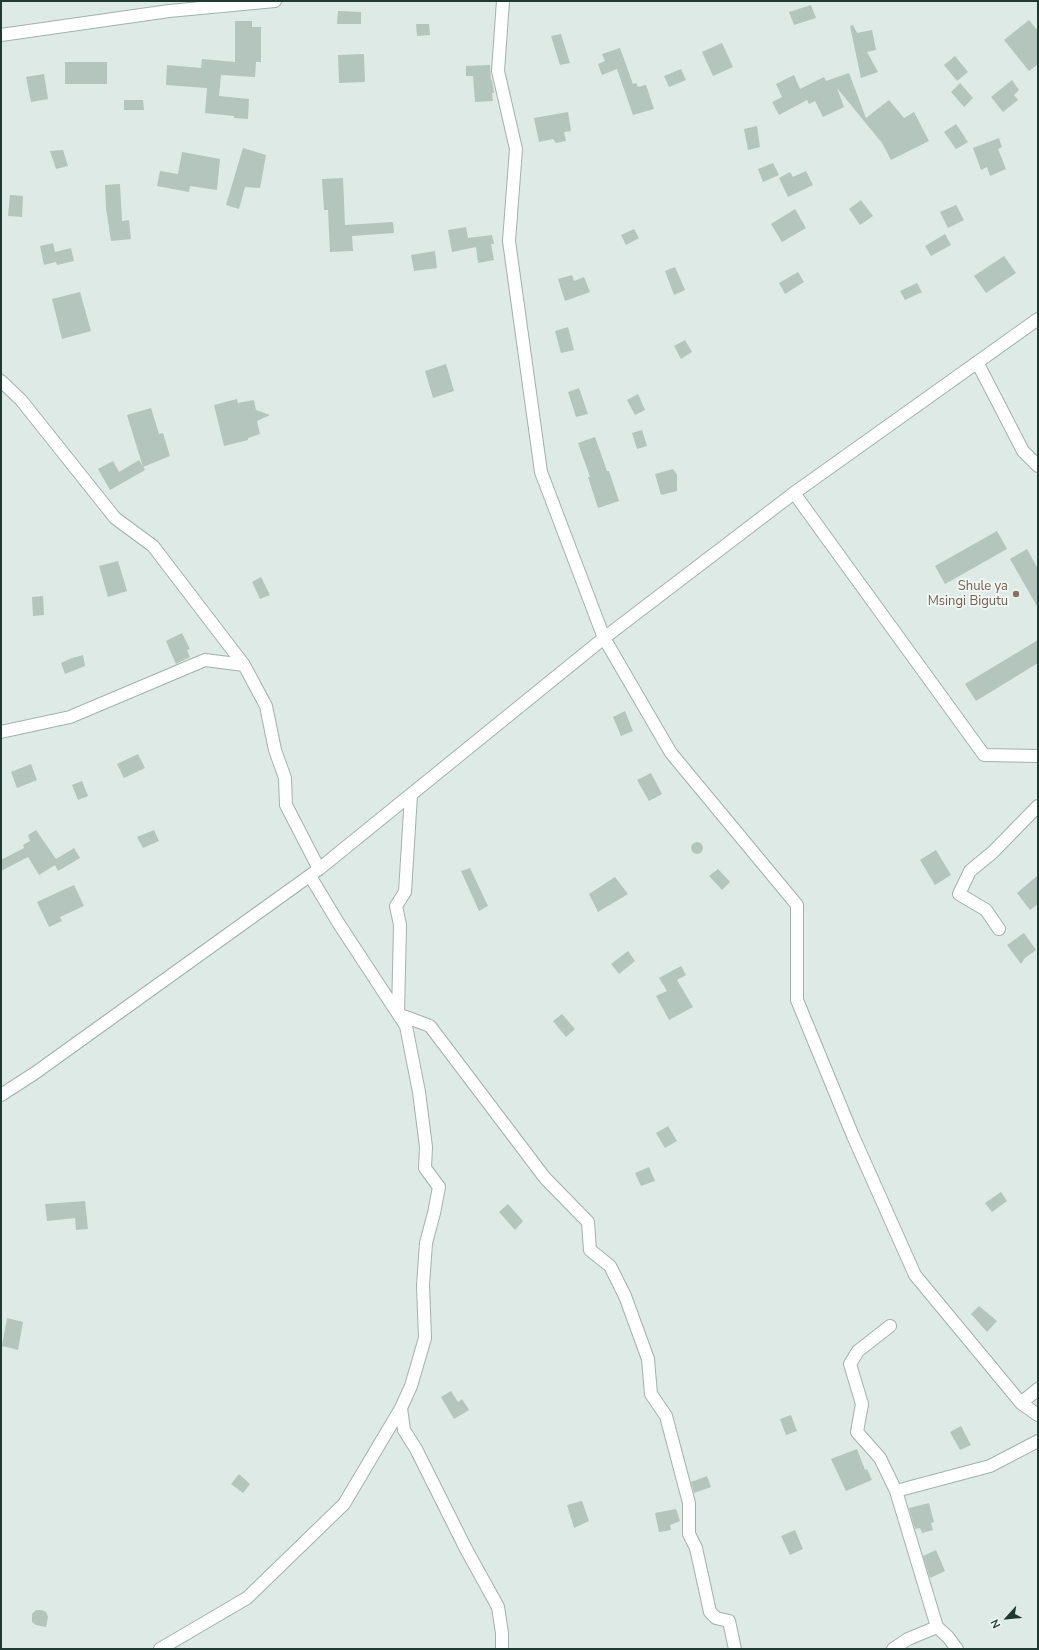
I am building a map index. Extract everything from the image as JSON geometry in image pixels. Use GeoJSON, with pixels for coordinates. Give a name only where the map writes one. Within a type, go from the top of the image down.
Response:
{"type":"FeatureCollection","features":[{"type":"Feature","properties":{"kind":"street"},"geometry":{"type":"LineString","coordinates":[[1,35],[169,11],[275,1]]}},
{"type":"Feature","properties":{"kind":"street"},"geometry":{"type":"LineString","coordinates":[[503,1],[498,71],[516,148],[510,241],[541,472],[604,638],[671,753],[797,905],[797,1000],[859,1150],[915,1275],[1021,1402],[1038,1415]]}},
{"type":"Feature","properties":{"kind":"street"},"geometry":{"type":"LineString","coordinates":[[1,1095],[35,1073],[315,873],[604,638],[794,493],[1038,319]]}},
{"type":"Feature","properties":{"kind":"street"},"geometry":{"type":"LineString","coordinates":[[977,362],[1023,451],[1038,466]]}},
{"type":"Feature","properties":{"kind":"street"},"geometry":{"type":"LineString","coordinates":[[1,381],[20,400],[115,518],[152,546],[244,665],[266,706],[275,750],[285,778],[286,805],[315,873],[339,924],[406,1026],[419,1092],[426,1147],[425,1168],[439,1187],[426,1242],[424,1284],[425,1338],[411,1386],[401,1408],[344,1504],[246,1598],[160,1649]]}},
{"type":"Feature","properties":{"kind":"street"},"geometry":{"type":"LineString","coordinates":[[794,493],[984,755],[1038,756]]}},
{"type":"Feature","properties":{"kind":"street"},"geometry":{"type":"LineString","coordinates":[[1,732],[70,717],[205,660],[244,665]]}},
{"type":"Feature","properties":{"kind":"street"},"geometry":{"type":"LineString","coordinates":[[398,1014],[400,925],[396,906],[405,892],[411,795]]}},
{"type":"Feature","properties":{"kind":"street"},"geometry":{"type":"LineString","coordinates":[[999,929],[986,910],[959,894],[970,871],[993,852],[1038,806]]}},
{"type":"Feature","properties":{"kind":"street"},"geometry":{"type":"LineString","coordinates":[[398,1014],[430,1026],[545,1178],[588,1222],[590,1250],[610,1266],[625,1296],[648,1359],[651,1394],[666,1416],[690,1503],[689,1534],[696,1548],[710,1612],[716,1618],[729,1621],[735,1649]]}},
{"type":"Feature","properties":{"kind":"street"},"geometry":{"type":"LineString","coordinates":[[890,1326],[858,1352],[850,1364],[862,1404],[857,1432],[880,1458],[896,1491],[937,1627],[948,1637],[957,1649]]}},
{"type":"Feature","properties":{"kind":"street"},"geometry":{"type":"LineString","coordinates":[[1021,1402],[1038,1389]]}},
{"type":"Feature","properties":{"kind":"street"},"geometry":{"type":"LineString","coordinates":[[401,1408],[404,1430],[416,1449],[466,1549],[498,1607],[502,1633],[502,1649]]}},
{"type":"Feature","properties":{"kind":"street"},"geometry":{"type":"LineString","coordinates":[[896,1491],[990,1466],[1038,1441]]}},
{"type":"Feature","properties":{"kind":"street"},"geometry":{"type":"LineString","coordinates":[[893,1649],[908,1639],[937,1627]]}},
{"type":"Feature","properties":{"kind":"building"},"geometry":{"type":"Polygon","coordinates":[[[811,5],[816,18],[794,25],[789,12],[811,5]]]}},
{"type":"Feature","properties":{"kind":"building"},"geometry":{"type":"Polygon","coordinates":[[[338,11],[361,12],[361,24],[337,24],[338,11]]]}},
{"type":"Feature","properties":{"kind":"building"},"geometry":{"type":"Polygon","coordinates":[[[1029,20],[1038,31],[1038,64],[1029,71],[1004,40],[1029,20]]]}},
{"type":"Feature","properties":{"kind":"building"},"geometry":{"type":"Polygon","coordinates":[[[235,21],[252,21],[252,27],[261,27],[261,62],[256,62],[255,77],[221,75],[219,96],[249,99],[248,119],[205,113],[207,88],[166,85],[167,65],[201,68],[202,59],[235,62],[235,21]]]}},
{"type":"Feature","properties":{"kind":"building"},"geometry":{"type":"Polygon","coordinates":[[[416,24],[429,24],[430,35],[417,36],[416,24]]]}},
{"type":"Feature","properties":{"kind":"building"},"geometry":{"type":"Polygon","coordinates":[[[853,25],[857,33],[872,30],[876,50],[867,52],[878,72],[861,78],[850,26],[853,25]]]}},
{"type":"Feature","properties":{"kind":"building"},"geometry":{"type":"Polygon","coordinates":[[[561,34],[570,63],[560,65],[551,36],[561,34]]]}},
{"type":"Feature","properties":{"kind":"building"},"geometry":{"type":"Polygon","coordinates":[[[722,43],[733,67],[713,76],[702,52],[722,43]]]}},
{"type":"Feature","properties":{"kind":"building"},"geometry":{"type":"Polygon","coordinates":[[[620,48],[633,84],[636,83],[638,87],[646,85],[654,109],[633,115],[617,69],[602,75],[598,64],[605,61],[602,54],[620,48]]]}},
{"type":"Feature","properties":{"kind":"building"},"geometry":{"type":"Polygon","coordinates":[[[364,54],[365,82],[339,83],[338,55],[364,54]]]}},
{"type":"Feature","properties":{"kind":"building"},"geometry":{"type":"Polygon","coordinates":[[[955,56],[968,72],[957,81],[944,65],[955,56]]]}},
{"type":"Feature","properties":{"kind":"building"},"geometry":{"type":"Polygon","coordinates":[[[65,62],[107,62],[107,84],[65,84],[65,62]]]}},
{"type":"Feature","properties":{"kind":"building"},"geometry":{"type":"Polygon","coordinates":[[[490,65],[494,93],[492,93],[493,101],[475,102],[473,76],[466,76],[466,66],[490,65]]]}},
{"type":"Feature","properties":{"kind":"building"},"geometry":{"type":"Polygon","coordinates":[[[681,69],[686,80],[669,87],[664,76],[681,69]]]}},
{"type":"Feature","properties":{"kind":"building"},"geometry":{"type":"Polygon","coordinates":[[[849,73],[866,118],[889,100],[904,118],[914,112],[929,141],[891,160],[882,143],[837,88],[844,107],[823,117],[815,101],[809,104],[807,100],[779,115],[772,102],[782,97],[776,84],[794,75],[800,89],[824,77],[826,81],[849,73]]]}},
{"type":"Feature","properties":{"kind":"building"},"geometry":{"type":"Polygon","coordinates":[[[44,74],[48,99],[31,102],[26,77],[44,74]]]}},
{"type":"Feature","properties":{"kind":"building"},"geometry":{"type":"Polygon","coordinates":[[[1012,80],[1019,90],[1014,95],[1018,100],[1003,112],[991,97],[1012,80]]]}},
{"type":"Feature","properties":{"kind":"building"},"geometry":{"type":"Polygon","coordinates":[[[960,83],[973,98],[964,107],[951,92],[960,83]]]}},
{"type":"Feature","properties":{"kind":"building"},"geometry":{"type":"Polygon","coordinates":[[[124,100],[143,100],[144,110],[124,110],[124,100]]]}},
{"type":"Feature","properties":{"kind":"building"},"geometry":{"type":"Polygon","coordinates":[[[568,112],[571,131],[564,132],[566,141],[556,143],[553,139],[539,142],[534,118],[568,112]]]}},
{"type":"Feature","properties":{"kind":"building"},"geometry":{"type":"Polygon","coordinates":[[[956,124],[968,142],[956,149],[944,132],[956,124]]]}},
{"type":"Feature","properties":{"kind":"building"},"geometry":{"type":"Polygon","coordinates":[[[757,126],[760,147],[748,150],[744,129],[757,126]]]}},
{"type":"Feature","properties":{"kind":"building"},"geometry":{"type":"Polygon","coordinates":[[[999,138],[1002,147],[998,149],[1006,169],[990,176],[987,167],[981,170],[973,148],[999,138]]]}},
{"type":"Feature","properties":{"kind":"building"},"geometry":{"type":"Polygon","coordinates":[[[243,148],[266,155],[260,188],[245,187],[239,209],[226,205],[243,148]]]}},
{"type":"Feature","properties":{"kind":"building"},"geometry":{"type":"Polygon","coordinates":[[[63,150],[68,166],[56,169],[50,151],[63,150]]]}},
{"type":"Feature","properties":{"kind":"building"},"geometry":{"type":"Polygon","coordinates":[[[182,152],[220,159],[217,190],[190,186],[189,192],[157,186],[160,171],[178,174],[182,152]]]}},
{"type":"Feature","properties":{"kind":"building"},"geometry":{"type":"Polygon","coordinates":[[[773,163],[779,175],[763,182],[758,169],[773,163]]]}},
{"type":"Feature","properties":{"kind":"building"},"geometry":{"type":"Polygon","coordinates":[[[806,171],[813,185],[788,197],[779,178],[790,172],[793,177],[806,171]]]}},
{"type":"Feature","properties":{"kind":"building"},"geometry":{"type":"Polygon","coordinates":[[[343,178],[345,225],[393,222],[394,233],[352,236],[353,251],[330,252],[328,210],[324,210],[322,179],[343,178]]]}},
{"type":"Feature","properties":{"kind":"building"},"geometry":{"type":"Polygon","coordinates":[[[120,184],[122,221],[129,220],[131,239],[111,241],[106,208],[105,185],[120,184]]]}},
{"type":"Feature","properties":{"kind":"building"},"geometry":{"type":"Polygon","coordinates":[[[10,195],[23,196],[22,217],[8,216],[10,195]]]}},
{"type":"Feature","properties":{"kind":"building"},"geometry":{"type":"Polygon","coordinates":[[[861,200],[873,216],[860,225],[849,209],[861,200]]]}},
{"type":"Feature","properties":{"kind":"building"},"geometry":{"type":"Polygon","coordinates":[[[956,205],[964,220],[948,228],[940,212],[956,205]]]}},
{"type":"Feature","properties":{"kind":"building"},"geometry":{"type":"Polygon","coordinates":[[[795,209],[806,228],[782,242],[771,224],[795,209]]]}},
{"type":"Feature","properties":{"kind":"building"},"geometry":{"type":"Polygon","coordinates":[[[466,227],[468,238],[492,235],[494,244],[491,244],[494,260],[478,263],[476,247],[452,252],[448,230],[466,227]]]}},
{"type":"Feature","properties":{"kind":"building"},"geometry":{"type":"Polygon","coordinates":[[[634,229],[639,238],[626,245],[621,235],[634,229]]]}},
{"type":"Feature","properties":{"kind":"building"},"geometry":{"type":"Polygon","coordinates":[[[945,234],[951,245],[931,256],[925,246],[945,234]]]}},
{"type":"Feature","properties":{"kind":"building"},"geometry":{"type":"Polygon","coordinates":[[[53,243],[55,252],[71,248],[74,261],[57,265],[56,262],[44,265],[40,246],[53,243]]]}},
{"type":"Feature","properties":{"kind":"building"},"geometry":{"type":"Polygon","coordinates":[[[435,251],[437,268],[414,271],[411,255],[435,251]]]}},
{"type":"Feature","properties":{"kind":"building"},"geometry":{"type":"Polygon","coordinates":[[[1004,256],[1016,273],[986,293],[974,276],[1004,256]]]}},
{"type":"Feature","properties":{"kind":"building"},"geometry":{"type":"Polygon","coordinates":[[[675,267],[685,290],[674,295],[665,271],[675,267]]]}},
{"type":"Feature","properties":{"kind":"building"},"geometry":{"type":"Polygon","coordinates":[[[798,272],[804,282],[785,294],[779,283],[798,272]]]}},
{"type":"Feature","properties":{"kind":"building"},"geometry":{"type":"Polygon","coordinates":[[[572,275],[574,281],[584,277],[590,292],[565,301],[558,279],[572,275]]]}},
{"type":"Feature","properties":{"kind":"building"},"geometry":{"type":"Polygon","coordinates":[[[917,283],[922,292],[905,300],[900,291],[917,283]]]}},
{"type":"Feature","properties":{"kind":"building"},"geometry":{"type":"Polygon","coordinates":[[[80,292],[91,331],[62,339],[52,299],[80,292]]]}},
{"type":"Feature","properties":{"kind":"building"},"geometry":{"type":"Polygon","coordinates":[[[568,327],[574,350],[561,353],[555,331],[568,327]]]}},
{"type":"Feature","properties":{"kind":"building"},"geometry":{"type":"Polygon","coordinates":[[[685,340],[692,352],[681,359],[674,346],[685,340]]]}},
{"type":"Feature","properties":{"kind":"building"},"geometry":{"type":"Polygon","coordinates":[[[446,364],[454,391],[433,398],[425,371],[446,364]]]}},
{"type":"Feature","properties":{"kind":"building"},"geometry":{"type":"Polygon","coordinates":[[[579,388],[588,414],[576,417],[568,392],[579,388]]]}},
{"type":"Feature","properties":{"kind":"building"},"geometry":{"type":"Polygon","coordinates":[[[638,394],[645,410],[635,415],[627,400],[638,394]]]}},
{"type":"Feature","properties":{"kind":"building"},"geometry":{"type":"Polygon","coordinates":[[[237,399],[238,403],[254,400],[256,410],[270,415],[257,421],[260,434],[248,438],[248,440],[224,446],[214,405],[237,399]]]}},
{"type":"Feature","properties":{"kind":"building"},"geometry":{"type":"Polygon","coordinates":[[[151,408],[159,434],[163,433],[170,456],[143,467],[127,415],[151,408]]]}},
{"type":"Feature","properties":{"kind":"building"},"geometry":{"type":"Polygon","coordinates":[[[642,430],[647,446],[637,449],[632,433],[642,430]]]}},
{"type":"Feature","properties":{"kind":"building"},"geometry":{"type":"Polygon","coordinates":[[[595,437],[619,501],[598,508],[588,477],[590,477],[578,443],[595,437]]]}},
{"type":"Feature","properties":{"kind":"building"},"geometry":{"type":"Polygon","coordinates":[[[139,460],[145,470],[110,490],[98,469],[113,461],[119,472],[139,460]]]}},
{"type":"Feature","properties":{"kind":"building"},"geometry":{"type":"Polygon","coordinates":[[[673,469],[677,475],[677,491],[661,495],[655,474],[673,469]]]}},
{"type":"Feature","properties":{"kind":"building"},"geometry":{"type":"Polygon","coordinates":[[[997,531],[1007,549],[945,584],[935,566],[997,531]]]}},
{"type":"Feature","properties":{"kind":"building"},"geometry":{"type":"Polygon","coordinates":[[[1027,549],[1038,569],[1038,608],[1010,559],[1027,549]]]}},
{"type":"Feature","properties":{"kind":"building"},"geometry":{"type":"Polygon","coordinates":[[[118,561],[127,591],[108,597],[99,566],[118,561]]]}},
{"type":"Feature","properties":{"kind":"building"},"geometry":{"type":"Polygon","coordinates":[[[261,577],[270,595],[260,599],[252,582],[261,577]]]}},
{"type":"Feature","properties":{"kind":"building"},"geometry":{"type":"Polygon","coordinates":[[[43,596],[44,615],[33,616],[32,597],[43,596]]]}},
{"type":"Feature","properties":{"kind":"building"},"geometry":{"type":"Polygon","coordinates":[[[182,633],[190,649],[187,650],[190,657],[176,664],[166,641],[182,633]]]}},
{"type":"Feature","properties":{"kind":"building"},"geometry":{"type":"Polygon","coordinates":[[[1038,640],[1038,663],[976,701],[965,684],[1038,640]]]}},
{"type":"Feature","properties":{"kind":"building"},"geometry":{"type":"Polygon","coordinates":[[[83,655],[85,666],[65,674],[61,663],[83,655]]]}},
{"type":"Feature","properties":{"kind":"building"},"geometry":{"type":"Polygon","coordinates":[[[625,711],[633,731],[621,736],[613,717],[625,711]]]}},
{"type":"Feature","properties":{"kind":"building"},"geometry":{"type":"Polygon","coordinates":[[[138,754],[145,768],[124,778],[117,764],[138,754]]]}},
{"type":"Feature","properties":{"kind":"building"},"geometry":{"type":"Polygon","coordinates":[[[31,764],[37,780],[17,788],[11,772],[31,764]]]}},
{"type":"Feature","properties":{"kind":"building"},"geometry":{"type":"Polygon","coordinates":[[[651,773],[662,794],[649,801],[637,780],[651,773]]]}},
{"type":"Feature","properties":{"kind":"building"},"geometry":{"type":"Polygon","coordinates":[[[82,781],[88,796],[78,800],[72,785],[82,781]]]}},
{"type":"Feature","properties":{"kind":"building"},"geometry":{"type":"Polygon","coordinates":[[[36,830],[56,859],[74,848],[80,858],[58,871],[55,865],[39,875],[28,857],[1,871],[1,860],[24,848],[23,845],[30,841],[28,835],[36,830]]]}},
{"type":"Feature","properties":{"kind":"building"},"geometry":{"type":"Polygon","coordinates":[[[154,830],[159,841],[143,848],[137,837],[154,830]]]}},
{"type":"Feature","properties":{"kind":"building"},"geometry":{"type":"Polygon","coordinates":[[[695,842],[699,842],[703,848],[699,854],[695,854],[691,850],[691,846],[695,842]]]}},
{"type":"Feature","properties":{"kind":"building"},"geometry":{"type":"Polygon","coordinates":[[[936,850],[951,875],[935,885],[920,860],[936,850]]]}},
{"type":"Feature","properties":{"kind":"building"},"geometry":{"type":"Polygon","coordinates":[[[470,868],[488,906],[479,911],[461,871],[470,868]]]}},
{"type":"Feature","properties":{"kind":"building"},"geometry":{"type":"Polygon","coordinates":[[[718,869],[730,882],[722,890],[709,876],[718,869]]]}},
{"type":"Feature","properties":{"kind":"building"},"geometry":{"type":"Polygon","coordinates":[[[1038,875],[1038,904],[1030,910],[1017,893],[1038,875]]]}},
{"type":"Feature","properties":{"kind":"building"},"geometry":{"type":"Polygon","coordinates":[[[615,877],[628,894],[598,912],[589,894],[615,877]]]}},
{"type":"Feature","properties":{"kind":"building"},"geometry":{"type":"Polygon","coordinates":[[[74,885],[84,906],[60,917],[62,921],[49,927],[37,902],[74,885]]]}},
{"type":"Feature","properties":{"kind":"building"},"geometry":{"type":"Polygon","coordinates":[[[1024,933],[1036,950],[1025,958],[1021,964],[1007,945],[1024,933]]]}},
{"type":"Feature","properties":{"kind":"building"},"geometry":{"type":"Polygon","coordinates":[[[628,951],[635,961],[619,974],[611,964],[628,951]]]}},
{"type":"Feature","properties":{"kind":"building"},"geometry":{"type":"Polygon","coordinates":[[[681,966],[686,975],[677,980],[693,1007],[669,1020],[656,996],[667,991],[659,978],[681,966]]]}},
{"type":"Feature","properties":{"kind":"building"},"geometry":{"type":"Polygon","coordinates":[[[562,1014],[575,1029],[566,1037],[553,1021],[562,1014]]]}},
{"type":"Feature","properties":{"kind":"building"},"geometry":{"type":"Polygon","coordinates":[[[668,1126],[677,1141],[665,1148],[656,1133],[668,1126]]]}},
{"type":"Feature","properties":{"kind":"building"},"geometry":{"type":"Polygon","coordinates":[[[649,1167],[655,1181],[641,1186],[635,1173],[649,1167]]]}},
{"type":"Feature","properties":{"kind":"building"},"geometry":{"type":"Polygon","coordinates":[[[1001,1192],[1007,1201],[992,1212],[985,1203],[1001,1192]]]}},
{"type":"Feature","properties":{"kind":"building"},"geometry":{"type":"Polygon","coordinates":[[[85,1201],[88,1229],[76,1230],[75,1218],[47,1221],[45,1204],[85,1201]]]}},
{"type":"Feature","properties":{"kind":"building"},"geometry":{"type":"Polygon","coordinates":[[[508,1204],[523,1221],[515,1230],[499,1212],[508,1204]]]}},
{"type":"Feature","properties":{"kind":"building"},"geometry":{"type":"Polygon","coordinates":[[[979,1306],[997,1321],[987,1332],[971,1314],[979,1306]]]}},
{"type":"Feature","properties":{"kind":"building"},"geometry":{"type":"Polygon","coordinates":[[[7,1318],[23,1322],[18,1350],[2,1346],[7,1318]]]}},
{"type":"Feature","properties":{"kind":"building"},"geometry":{"type":"Polygon","coordinates":[[[451,1391],[458,1402],[462,1399],[469,1410],[454,1419],[441,1397],[451,1391]]]}},
{"type":"Feature","properties":{"kind":"building"},"geometry":{"type":"Polygon","coordinates":[[[791,1415],[797,1431],[786,1435],[780,1419],[791,1415]]]}},
{"type":"Feature","properties":{"kind":"building"},"geometry":{"type":"Polygon","coordinates":[[[961,1426],[971,1445],[960,1450],[950,1432],[961,1426]]]}},
{"type":"Feature","properties":{"kind":"building"},"geometry":{"type":"Polygon","coordinates":[[[857,1449],[865,1470],[867,1469],[872,1480],[846,1491],[831,1459],[857,1449]]]}},
{"type":"Feature","properties":{"kind":"building"},"geometry":{"type":"Polygon","coordinates":[[[239,1474],[250,1484],[243,1493],[231,1484],[239,1474]]]}},
{"type":"Feature","properties":{"kind":"building"},"geometry":{"type":"Polygon","coordinates":[[[707,1476],[711,1487],[694,1493],[691,1482],[707,1476]]]}},
{"type":"Feature","properties":{"kind":"building"},"geometry":{"type":"Polygon","coordinates":[[[582,1501],[589,1521],[574,1528],[567,1505],[582,1501]]]}},
{"type":"Feature","properties":{"kind":"building"},"geometry":{"type":"Polygon","coordinates":[[[929,1503],[934,1522],[931,1523],[933,1530],[922,1533],[920,1528],[915,1529],[909,1508],[929,1503]]]}},
{"type":"Feature","properties":{"kind":"building"},"geometry":{"type":"Polygon","coordinates":[[[676,1509],[680,1521],[670,1525],[671,1530],[659,1532],[655,1513],[676,1509]]]}},
{"type":"Feature","properties":{"kind":"building"},"geometry":{"type":"Polygon","coordinates":[[[795,1530],[803,1549],[790,1555],[781,1536],[795,1530]]]}},
{"type":"Feature","properties":{"kind":"building"},"geometry":{"type":"Polygon","coordinates":[[[936,1550],[945,1571],[930,1578],[923,1556],[936,1550]]]}},
{"type":"Feature","properties":{"kind":"building"},"geometry":{"type":"Polygon","coordinates":[[[36,1610],[46,1612],[48,1617],[46,1627],[36,1625],[32,1622],[32,1614],[36,1610]]]}},
{"type":"Feature","properties":{"kind":"place","name":"Shule ya Msingi Bigutu"},"geometry":{"type":"Point","coordinates":[1016,594]}}]}
